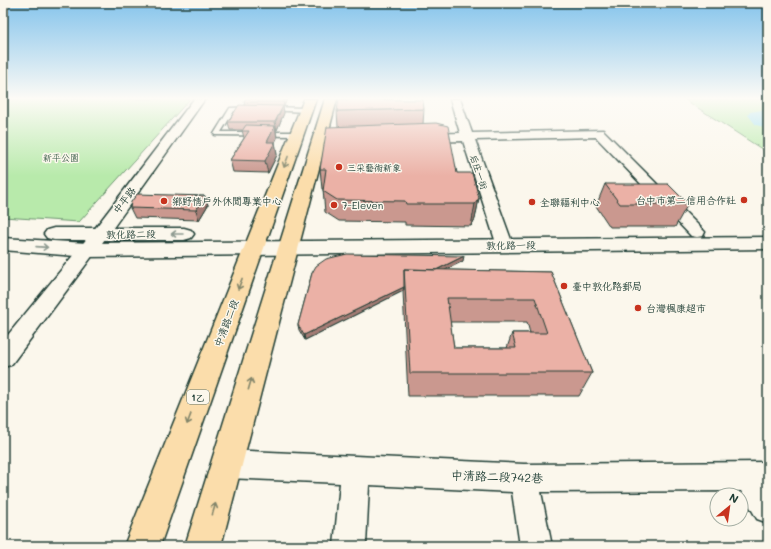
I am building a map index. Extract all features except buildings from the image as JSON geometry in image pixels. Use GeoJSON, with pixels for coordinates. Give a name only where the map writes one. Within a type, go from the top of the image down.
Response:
{"type":"FeatureCollection","features":[{"type":"Feature","properties":{"kind":"main road","name":"中清路二段"},"geometry":{"type":"LineString","coordinates":[[142,546],[300,125]]}},
{"type":"Feature","properties":{"kind":"main road"},"geometry":{"type":"LineString","coordinates":[[203,546],[291,241],[327,140],[329,125]]}},
{"type":"Feature","properties":{"kind":"street","name":"中平路"},"geometry":{"type":"LineString","coordinates":[[3,358],[99,235],[181,125]]}},
{"type":"Feature","properties":{"kind":"street","name":"后庄一街"},"geometry":{"type":"LineString","coordinates":[[464,125],[502,239]]}},
{"type":"Feature","properties":{"kind":"street"},"geometry":{"type":"LineString","coordinates":[[413,138],[599,133],[697,232]]}},
{"type":"Feature","properties":{"kind":"street","name":"敦化路二段"},"geometry":{"type":"LineString","coordinates":[[3,231],[256,241]]}},
{"type":"Feature","properties":{"kind":"street","name":"敦化路一段"},"geometry":{"type":"LineString","coordinates":[[502,239],[697,232],[768,232]]}},
{"type":"Feature","properties":{"kind":"street","name":"敦化路一段"},"geometry":{"type":"LineString","coordinates":[[256,241],[502,239],[768,243]]}},
{"type":"Feature","properties":{"kind":"street","name":"敦化路二段"},"geometry":{"type":"LineString","coordinates":[[3,244],[86,250],[256,241]]}},
{"type":"Feature","properties":{"kind":"street","name":"中清路二段742巷"},"geometry":{"type":"LineString","coordinates":[[227,464],[524,478],[759,476]]}},
{"type":"Feature","properties":{"kind":"street"},"geometry":{"type":"LineString","coordinates":[[350,546],[356,470]]}},
{"type":"Feature","properties":{"kind":"street"},"geometry":{"type":"LineString","coordinates":[[759,476],[768,508]]}},
{"type":"Feature","properties":{"kind":"street"},"geometry":{"type":"LineString","coordinates":[[524,478],[536,546]]}},
{"type":"Feature","properties":{"kind":"lane"},"geometry":{"type":"LineString","coordinates":[[223,125],[218,134],[297,134]]}},
{"type":"Feature","properties":{"kind":"green space","name":"新平公園"},"geometry":{"type":"Polygon","coordinates":[[[3,125],[167,125],[79,222],[3,217],[3,125]]]}},
{"type":"Feature","properties":{"kind":"green space"},"geometry":{"type":"Polygon","coordinates":[[[724,125],[768,125],[768,153],[724,125]]]}},
{"type":"Feature","properties":{"kind":"place","name":"三采藝術新象"},"geometry":{"type":"Point","coordinates":[339,167]}},
{"type":"Feature","properties":{"kind":"place","name":"台中市第二信用合作社"},"geometry":{"type":"Point","coordinates":[744,200]}},
{"type":"Feature","properties":{"kind":"place","name":"鄉野情戶外休閒專業中心"},"geometry":{"type":"Point","coordinates":[164,201]}},
{"type":"Feature","properties":{"kind":"place","name":"全聯福利中心"},"geometry":{"type":"Point","coordinates":[532,202]}},
{"type":"Feature","properties":{"kind":"place","name":"7-Eleven"},"geometry":{"type":"Point","coordinates":[334,205]}},
{"type":"Feature","properties":{"kind":"place","name":"臺中敦化路郵局"},"geometry":{"type":"Point","coordinates":[564,286]}},
{"type":"Feature","properties":{"kind":"place","name":"台灣楓康超市"},"geometry":{"type":"Point","coordinates":[638,308]}}]}
